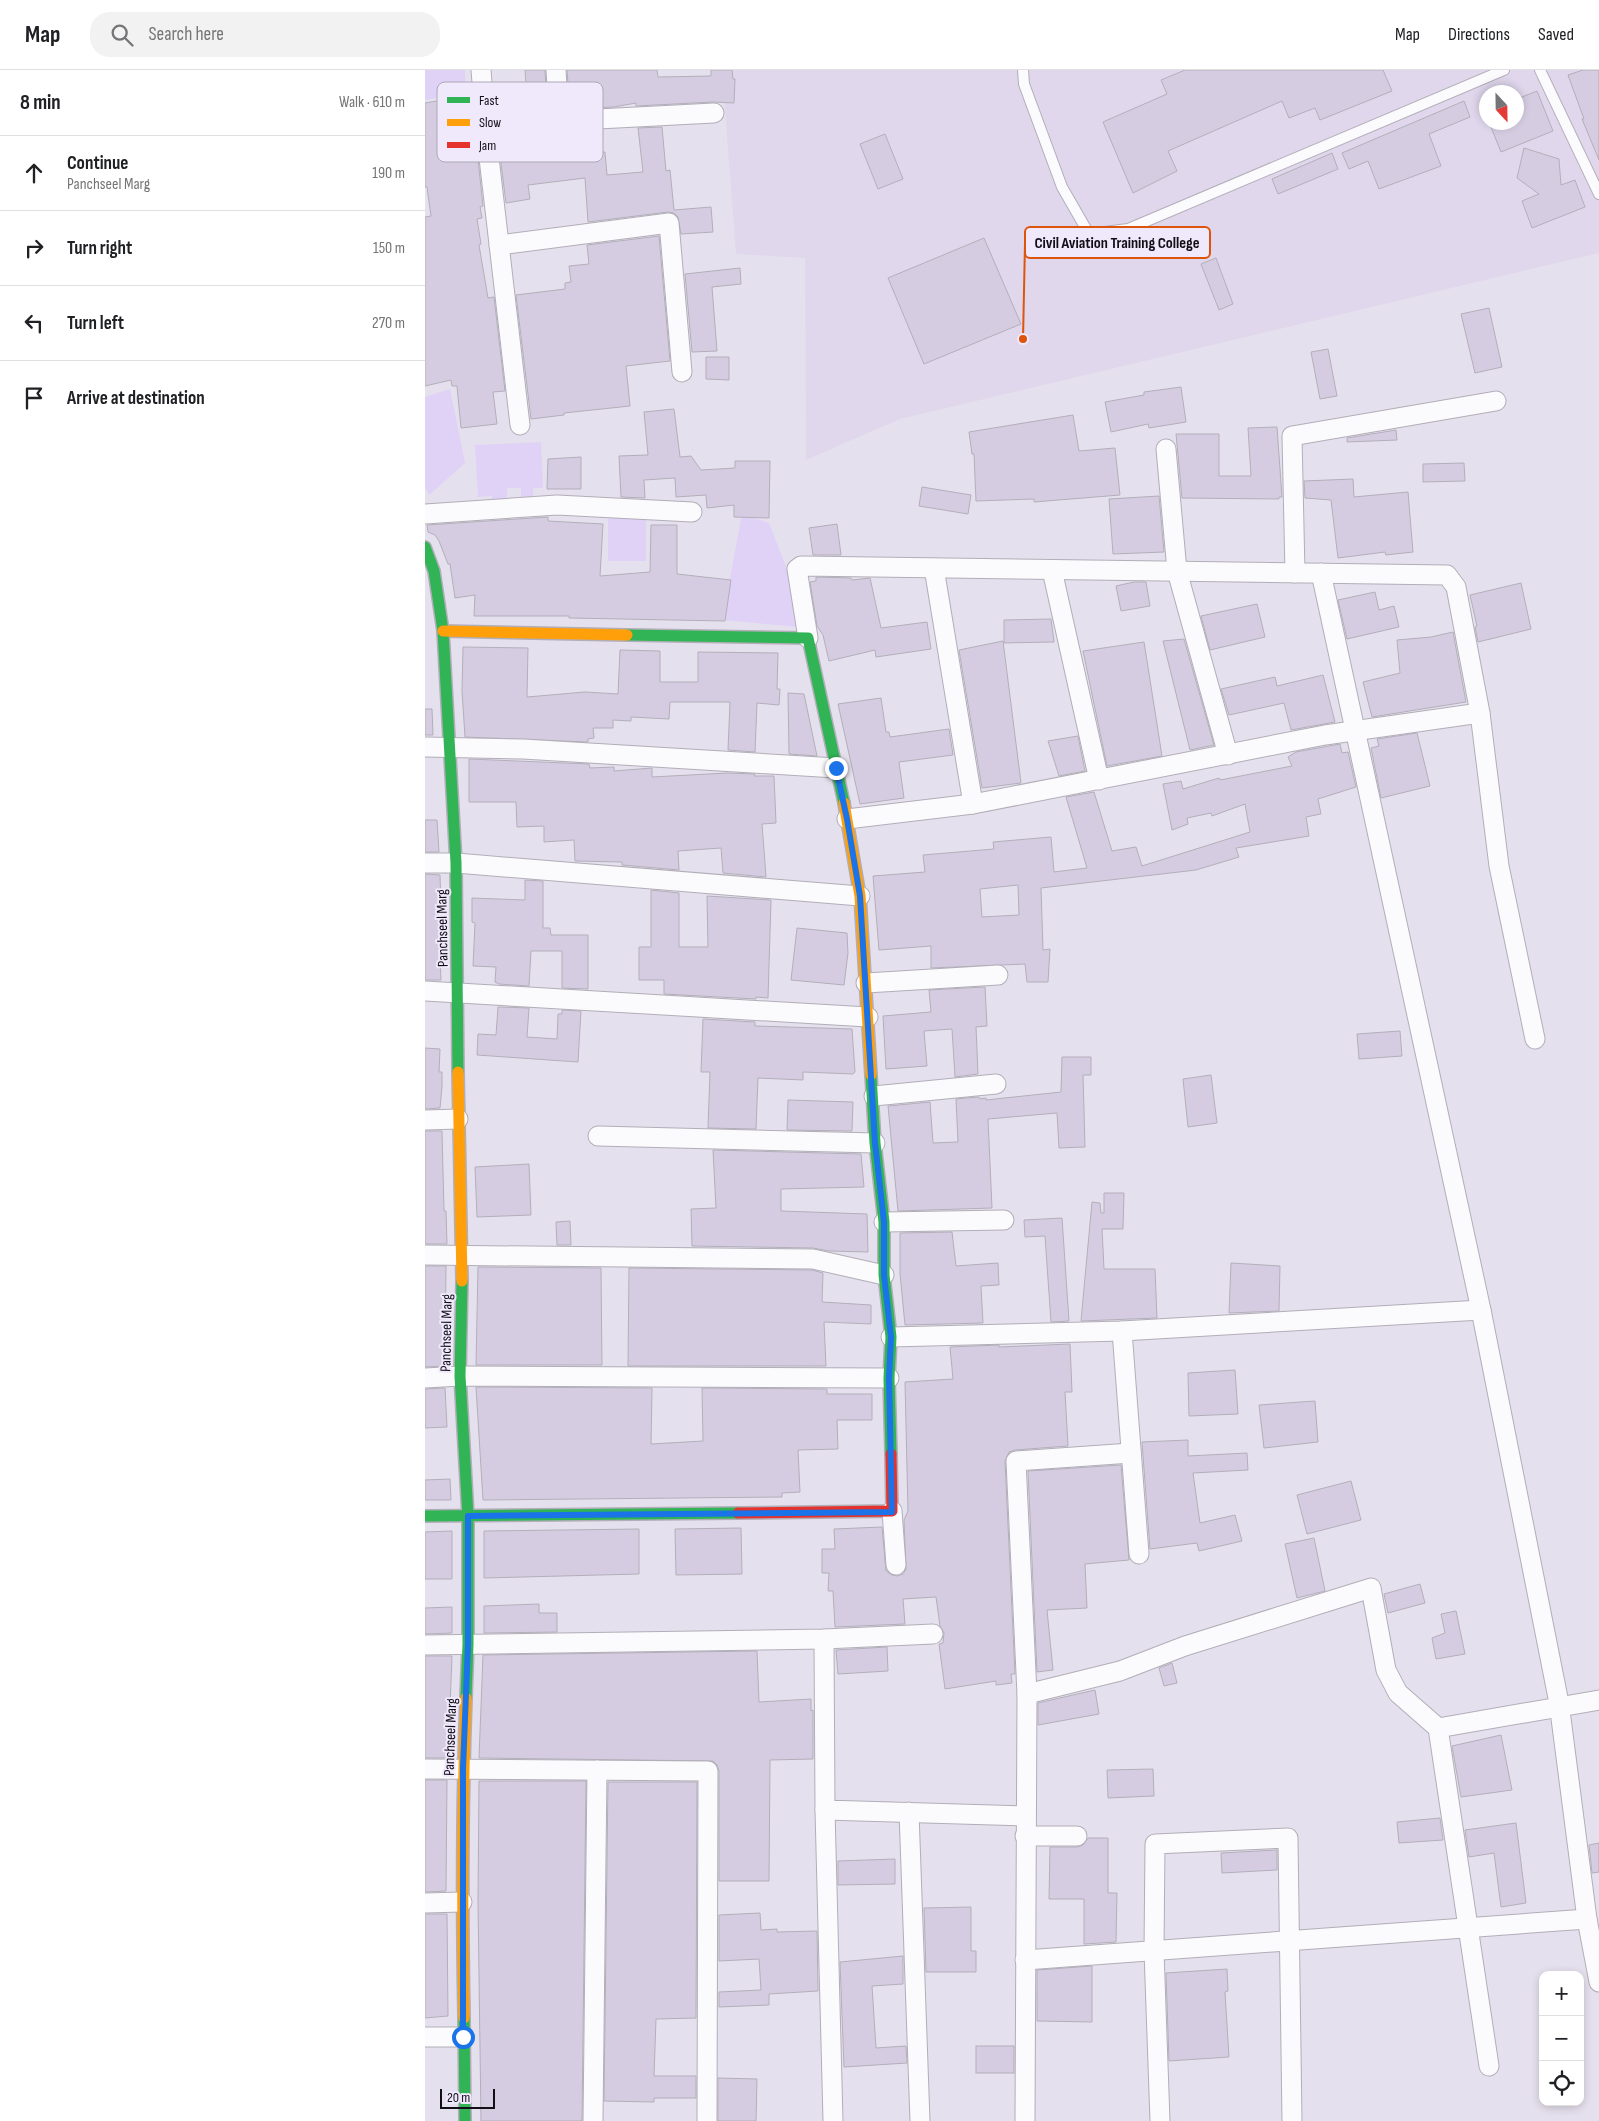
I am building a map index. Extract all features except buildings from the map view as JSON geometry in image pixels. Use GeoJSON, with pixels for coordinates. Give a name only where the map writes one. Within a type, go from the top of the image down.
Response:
{"type":"FeatureCollection","features":[{"type":"Feature","properties":{"kind":"street"},"geometry":{"type":"LineString","coordinates":[[603,119],[715,113]]}},
{"type":"Feature","properties":{"kind":"street"},"geometry":{"type":"LineString","coordinates":[[489,162],[520,425]]}},
{"type":"Feature","properties":{"kind":"street"},"geometry":{"type":"LineString","coordinates":[[499,245],[669,223],[682,372]]}},
{"type":"Feature","properties":{"kind":"street"},"geometry":{"type":"LineString","coordinates":[[1295,573],[1292,436],[1496,401]]}},
{"type":"Feature","properties":{"kind":"street"},"geometry":{"type":"LineString","coordinates":[[1166,449],[1177,571],[1227,755]]}},
{"type":"Feature","properties":{"kind":"street"},"geometry":{"type":"LineString","coordinates":[[425,514],[557,504],[692,512]]}},
{"type":"Feature","properties":{"kind":"street","name":"Panchseel Marg"},"geometry":{"type":"LineString","coordinates":[[425,547],[443,632],[456,863],[458,1119],[463,1254],[460,1376],[468,1516],[468,1644],[463,1768],[462,1902],[465,2121]]}},
{"type":"Feature","properties":{"kind":"street"},"geometry":{"type":"LineString","coordinates":[[896,1566],[892,1512],[889,1378],[891,1337],[884,1275],[884,1222],[875,1143],[874,1096],[860,896],[847,819],[808,638],[797,569],[801,566],[1447,575],[1456,587],[1480,713],[1499,866],[1535,1040]]}},
{"type":"Feature","properties":{"kind":"street"},"geometry":{"type":"LineString","coordinates":[[933,568],[973,804]]}},
{"type":"Feature","properties":{"kind":"street"},"geometry":{"type":"LineString","coordinates":[[1052,570],[1099,780]]}},
{"type":"Feature","properties":{"kind":"street"},"geometry":{"type":"LineString","coordinates":[[1321,573],[1481,1310],[1559,1707],[1587,1920],[1599,1982]]}},
{"type":"Feature","properties":{"kind":"street"},"geometry":{"type":"LineString","coordinates":[[443,632],[808,638]]}},
{"type":"Feature","properties":{"kind":"street"},"geometry":{"type":"LineString","coordinates":[[847,819],[973,804],[1355,731],[1480,713]]}},
{"type":"Feature","properties":{"kind":"street"},"geometry":{"type":"LineString","coordinates":[[425,747],[449,749],[523,749],[836,768]]}},
{"type":"Feature","properties":{"kind":"street"},"geometry":{"type":"LineString","coordinates":[[425,863],[456,863],[860,896]]}},
{"type":"Feature","properties":{"kind":"street"},"geometry":{"type":"LineString","coordinates":[[866,983],[997,975]]}},
{"type":"Feature","properties":{"kind":"street"},"geometry":{"type":"LineString","coordinates":[[425,992],[458,992],[868,1017]]}},
{"type":"Feature","properties":{"kind":"street"},"geometry":{"type":"LineString","coordinates":[[874,1096],[996,1084]]}},
{"type":"Feature","properties":{"kind":"street"},"geometry":{"type":"LineString","coordinates":[[425,1120],[458,1119]]}},
{"type":"Feature","properties":{"kind":"street"},"geometry":{"type":"LineString","coordinates":[[598,1136],[875,1143]]}},
{"type":"Feature","properties":{"kind":"street"},"geometry":{"type":"LineString","coordinates":[[884,1222],[1004,1220]]}},
{"type":"Feature","properties":{"kind":"street"},"geometry":{"type":"LineString","coordinates":[[425,1254],[813,1259],[884,1275]]}},
{"type":"Feature","properties":{"kind":"street"},"geometry":{"type":"LineString","coordinates":[[891,1337],[1122,1331],[1481,1310]]}},
{"type":"Feature","properties":{"kind":"street"},"geometry":{"type":"LineString","coordinates":[[1122,1331],[1139,1554]]}},
{"type":"Feature","properties":{"kind":"street"},"geometry":{"type":"LineString","coordinates":[[425,1378],[460,1376],[889,1378]]}},
{"type":"Feature","properties":{"kind":"street"},"geometry":{"type":"LineString","coordinates":[[1025,2121],[1027,1694],[1016,1461],[1131,1454]]}},
{"type":"Feature","properties":{"kind":"street"},"geometry":{"type":"LineString","coordinates":[[425,1516],[892,1512]]}},
{"type":"Feature","properties":{"kind":"street"},"geometry":{"type":"LineString","coordinates":[[1027,1694],[1120,1671],[1185,1646],[1371,1588],[1386,1670],[1398,1693],[1438,1728],[1489,2066]]}},
{"type":"Feature","properties":{"kind":"street"},"geometry":{"type":"LineString","coordinates":[[425,1645],[824,1639],[933,1634]]}},
{"type":"Feature","properties":{"kind":"street"},"geometry":{"type":"LineString","coordinates":[[824,1639],[825,1810],[833,2121]]}},
{"type":"Feature","properties":{"kind":"street"},"geometry":{"type":"LineString","coordinates":[[1438,1728],[1599,1700]]}},
{"type":"Feature","properties":{"kind":"street"},"geometry":{"type":"LineString","coordinates":[[425,1768],[708,1771],[707,2121]]}},
{"type":"Feature","properties":{"kind":"street"},"geometry":{"type":"LineString","coordinates":[[593,2121],[597,1770]]}},
{"type":"Feature","properties":{"kind":"street"},"geometry":{"type":"LineString","coordinates":[[825,1810],[1025,1816]]}},
{"type":"Feature","properties":{"kind":"street"},"geometry":{"type":"LineString","coordinates":[[909,1812],[920,2121]]}},
{"type":"Feature","properties":{"kind":"street"},"geometry":{"type":"LineString","coordinates":[[1025,1836],[1077,1836]]}},
{"type":"Feature","properties":{"kind":"street"},"geometry":{"type":"LineString","coordinates":[[1160,2121],[1154,1951],[1155,1844],[1288,1838],[1292,2121]]}},
{"type":"Feature","properties":{"kind":"street"},"geometry":{"type":"LineString","coordinates":[[425,1903],[462,1902]]}},
{"type":"Feature","properties":{"kind":"street"},"geometry":{"type":"LineString","coordinates":[[1025,1960],[1587,1920]]}},
{"type":"Feature","properties":{"kind":"street"},"geometry":{"type":"LineString","coordinates":[[425,2037],[463,2037]]}},
{"type":"Feature","properties":{"kind":"lane"},"geometry":{"type":"LineString","coordinates":[[1023,70],[1024,84],[1063,187],[1089,234],[1128,229],[1504,70]]}},
{"type":"Feature","properties":{"kind":"lane"},"geometry":{"type":"LineString","coordinates":[[1539,70],[1599,194]]}},
{"type":"Feature","properties":{"kind":"shaded area"},"geometry":{"type":"Polygon","coordinates":[[[425,70],[465,70],[465,82],[437,82],[437,98],[425,100],[425,70]]]}},
{"type":"Feature","properties":{"kind":"shaded area"},"geometry":{"type":"Polygon","coordinates":[[[722,70],[1599,70],[1599,253],[900,419],[806,460],[805,258],[736,254],[722,70]]]}},
{"type":"Feature","properties":{"kind":"shaded area"},"geometry":{"type":"Polygon","coordinates":[[[450,389],[465,463],[429,495],[425,487],[425,397],[450,389]]]}},
{"type":"Feature","properties":{"kind":"shaded area"},"geometry":{"type":"Polygon","coordinates":[[[541,442],[543,488],[533,488],[533,497],[521,498],[521,488],[507,488],[507,502],[492,503],[492,496],[478,497],[475,445],[541,442]]]}},
{"type":"Feature","properties":{"kind":"shaded area"},"geometry":{"type":"Polygon","coordinates":[[[608,509],[646,509],[646,561],[608,561],[608,509]]]}},
{"type":"Feature","properties":{"kind":"shaded area"},"geometry":{"type":"Polygon","coordinates":[[[742,514],[769,523],[810,628],[722,620],[742,514]]]}},
{"type":"Feature","properties":{"kind":"traffic: fast"},"geometry":{"type":"LineString","coordinates":[[425,547],[434,571],[443,631],[456,863],[458,1072]]}},
{"type":"Feature","properties":{"kind":"traffic: fast"},"geometry":{"type":"LineString","coordinates":[[627,635],[808,638],[844,803]]}},
{"type":"Feature","properties":{"kind":"traffic: fast"},"geometry":{"type":"LineString","coordinates":[[871,1075],[875,1143],[884,1222],[884,1275],[891,1337],[889,1378],[891,1454]]}},
{"type":"Feature","properties":{"kind":"traffic: fast"},"geometry":{"type":"LineString","coordinates":[[462,1281],[460,1376],[468,1516],[466,1698]]}},
{"type":"Feature","properties":{"kind":"traffic: fast"},"geometry":{"type":"LineString","coordinates":[[425,1516],[738,1513]]}},
{"type":"Feature","properties":{"kind":"traffic: fast"},"geometry":{"type":"LineString","coordinates":[[464,2018],[465,2121]]}},
{"type":"Feature","properties":{"kind":"traffic: slow"},"geometry":{"type":"LineString","coordinates":[[443,631],[627,635]]}},
{"type":"Feature","properties":{"kind":"traffic: slow"},"geometry":{"type":"LineString","coordinates":[[844,803],[860,896],[871,1075]]}},
{"type":"Feature","properties":{"kind":"traffic: slow"},"geometry":{"type":"LineString","coordinates":[[458,1072],[462,1281]]}},
{"type":"Feature","properties":{"kind":"traffic: slow"},"geometry":{"type":"LineString","coordinates":[[464,2018],[463,1858],[466,1698]]}},
{"type":"Feature","properties":{"kind":"traffic: jam"},"geometry":{"type":"LineString","coordinates":[[738,1513],[892,1511],[891,1454]]}},
{"type":"Feature","properties":{"kind":"place","name":"Civil Aviation Training College"},"geometry":{"type":"Point","coordinates":[1023,339]}},
{"type":"Feature","properties":{"kind":"route"},"geometry":{"type":"LineString","coordinates":[[463,2037],[463,1768],[468,1644],[468,1516],[892,1512],[889,1378],[891,1337],[884,1275],[884,1222],[875,1143],[874,1096],[860,896],[836,768]]}}]}
